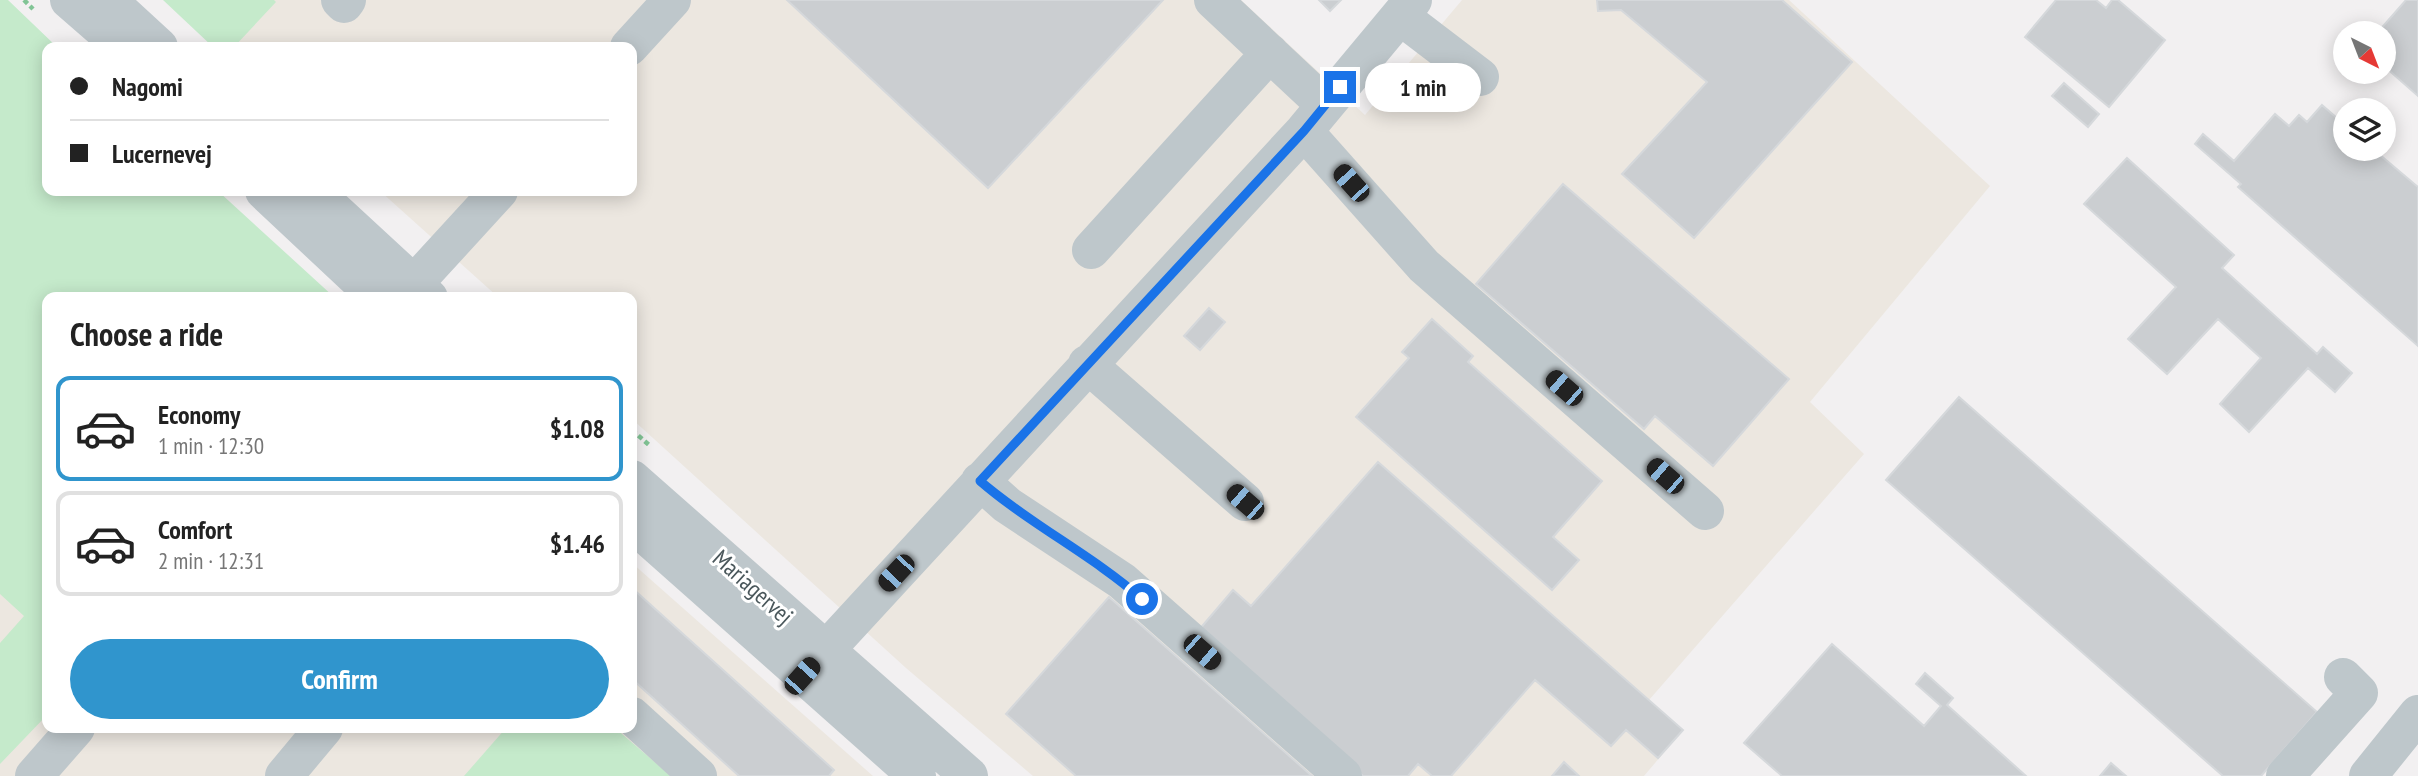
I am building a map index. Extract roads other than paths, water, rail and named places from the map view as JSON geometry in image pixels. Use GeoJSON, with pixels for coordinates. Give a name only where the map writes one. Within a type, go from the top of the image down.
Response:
{"type":"FeatureCollection","features":[{"type":"Feature","properties":{"kind":"street"},"geometry":{"type":"LineString","coordinates":[[69,0],[117,42]]}},
{"type":"Feature","properties":{"kind":"street"},"geometry":{"type":"LineString","coordinates":[[109,0],[154,42]]}},
{"type":"Feature","properties":{"kind":"street"},"geometry":{"type":"LineString","coordinates":[[340,0],[344,4],[347,0]]}},
{"type":"Feature","properties":{"kind":"street"},"geometry":{"type":"LineString","coordinates":[[634,42],[672,0]]}},
{"type":"Feature","properties":{"kind":"street"},"geometry":{"type":"LineString","coordinates":[[1213,0],[1270,53],[1424,266],[1705,511]]}},
{"type":"Feature","properties":{"kind":"street"},"geometry":{"type":"LineString","coordinates":[[813,663],[1315,118],[1407,8],[1480,77]]}},
{"type":"Feature","properties":{"kind":"street"},"geometry":{"type":"LineString","coordinates":[[1091,250],[1270,53]]}},
{"type":"Feature","properties":{"kind":"street"},"geometry":{"type":"LineString","coordinates":[[269,196],[372,292]]}},
{"type":"Feature","properties":{"kind":"street"},"geometry":{"type":"LineString","coordinates":[[318,196],[414,292]]}},
{"type":"Feature","properties":{"kind":"street"},"geometry":{"type":"LineString","coordinates":[[416,292],[495,196]]}},
{"type":"Feature","properties":{"kind":"street"},"geometry":{"type":"LineString","coordinates":[[1087,364],[1245,502]]}},
{"type":"Feature","properties":{"kind":"street"},"geometry":{"type":"LineString","coordinates":[[980,481],[1007,505],[1122,582],[1343,776]]}},
{"type":"Feature","properties":{"kind":"street","name":"Mariagervej"},"geometry":{"type":"LineString","coordinates":[[637,485],[813,663],[917,776]]}},
{"type":"Feature","properties":{"kind":"street","name":"Mariagervej"},"geometry":{"type":"LineString","coordinates":[[637,527],[813,663],[969,776]]}},
{"type":"Feature","properties":{"kind":"street"},"geometry":{"type":"LineString","coordinates":[[2285,776],[2359,693],[2343,677]]}},
{"type":"Feature","properties":{"kind":"street"},"geometry":{"type":"LineString","coordinates":[[2368,776],[2418,714]]}},
{"type":"Feature","properties":{"kind":"street"},"geometry":{"type":"LineString","coordinates":[[637,721],[698,776]]}},
{"type":"Feature","properties":{"kind":"street"},"geometry":{"type":"LineString","coordinates":[[34,776],[72,733]]}},
{"type":"Feature","properties":{"kind":"street"},"geometry":{"type":"LineString","coordinates":[[284,776],[320,733]]}}]}
